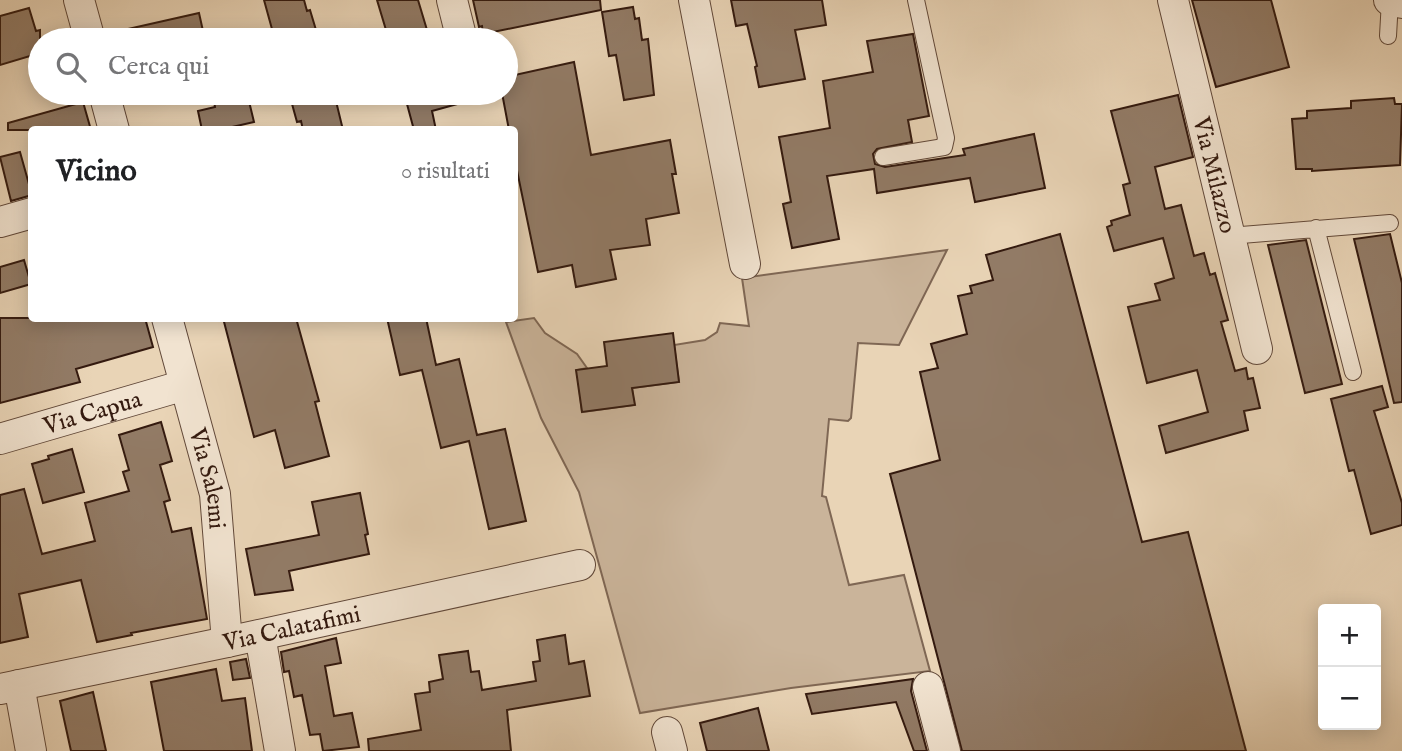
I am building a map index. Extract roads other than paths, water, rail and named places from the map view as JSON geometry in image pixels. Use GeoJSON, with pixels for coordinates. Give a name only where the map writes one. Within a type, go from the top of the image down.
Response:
{"type":"FeatureCollection","features":[{"type":"Feature","properties":{"kind":"street"},"geometry":{"type":"LineString","coordinates":[[79,0],[87,28]]}},
{"type":"Feature","properties":{"kind":"street"},"geometry":{"type":"LineString","coordinates":[[452,0],[459,28]]}},
{"type":"Feature","properties":{"kind":"street"},"geometry":{"type":"LineString","coordinates":[[694,0],[745,264]]}},
{"type":"Feature","properties":{"kind":"street","name":"Via Milazzo"},"geometry":{"type":"LineString","coordinates":[[1173,0],[1257,349]]}},
{"type":"Feature","properties":{"kind":"street"},"geometry":{"type":"LineString","coordinates":[[1390,0],[1402,3]]}},
{"type":"Feature","properties":{"kind":"street"},"geometry":{"type":"LineString","coordinates":[[107,105],[113,126]]}},
{"type":"Feature","properties":{"kind":"street"},"geometry":{"type":"LineString","coordinates":[[0,222],[28,214]]}},
{"type":"Feature","properties":{"kind":"street","name":"Via Salemi"},"geometry":{"type":"LineString","coordinates":[[168,322],[215,494],[227,642]]}},
{"type":"Feature","properties":{"kind":"street","name":"Via Capua"},"geometry":{"type":"LineString","coordinates":[[0,439],[185,385]]}},
{"type":"Feature","properties":{"kind":"street","name":"Via Calatafimi"},"geometry":{"type":"LineString","coordinates":[[9,687],[580,565]]}},
{"type":"Feature","properties":{"kind":"street"},"geometry":{"type":"LineString","coordinates":[[260,635],[280,751]]}},
{"type":"Feature","properties":{"kind":"street"},"geometry":{"type":"LineString","coordinates":[[9,687],[31,751]]}},
{"type":"Feature","properties":{"kind":"street"},"geometry":{"type":"LineString","coordinates":[[928,687],[945,751]]}},
{"type":"Feature","properties":{"kind":"lane"},"geometry":{"type":"LineString","coordinates":[[883,157],[944,146],[946,138],[916,0]]}},
{"type":"Feature","properties":{"kind":"lane"},"geometry":{"type":"LineString","coordinates":[[1388,36],[1390,0]]}},
{"type":"Feature","properties":{"kind":"lane"},"geometry":{"type":"LineString","coordinates":[[1229,236],[1390,223]]}},
{"type":"Feature","properties":{"kind":"lane"},"geometry":{"type":"LineString","coordinates":[[1316,228],[1353,372]]}}]}
